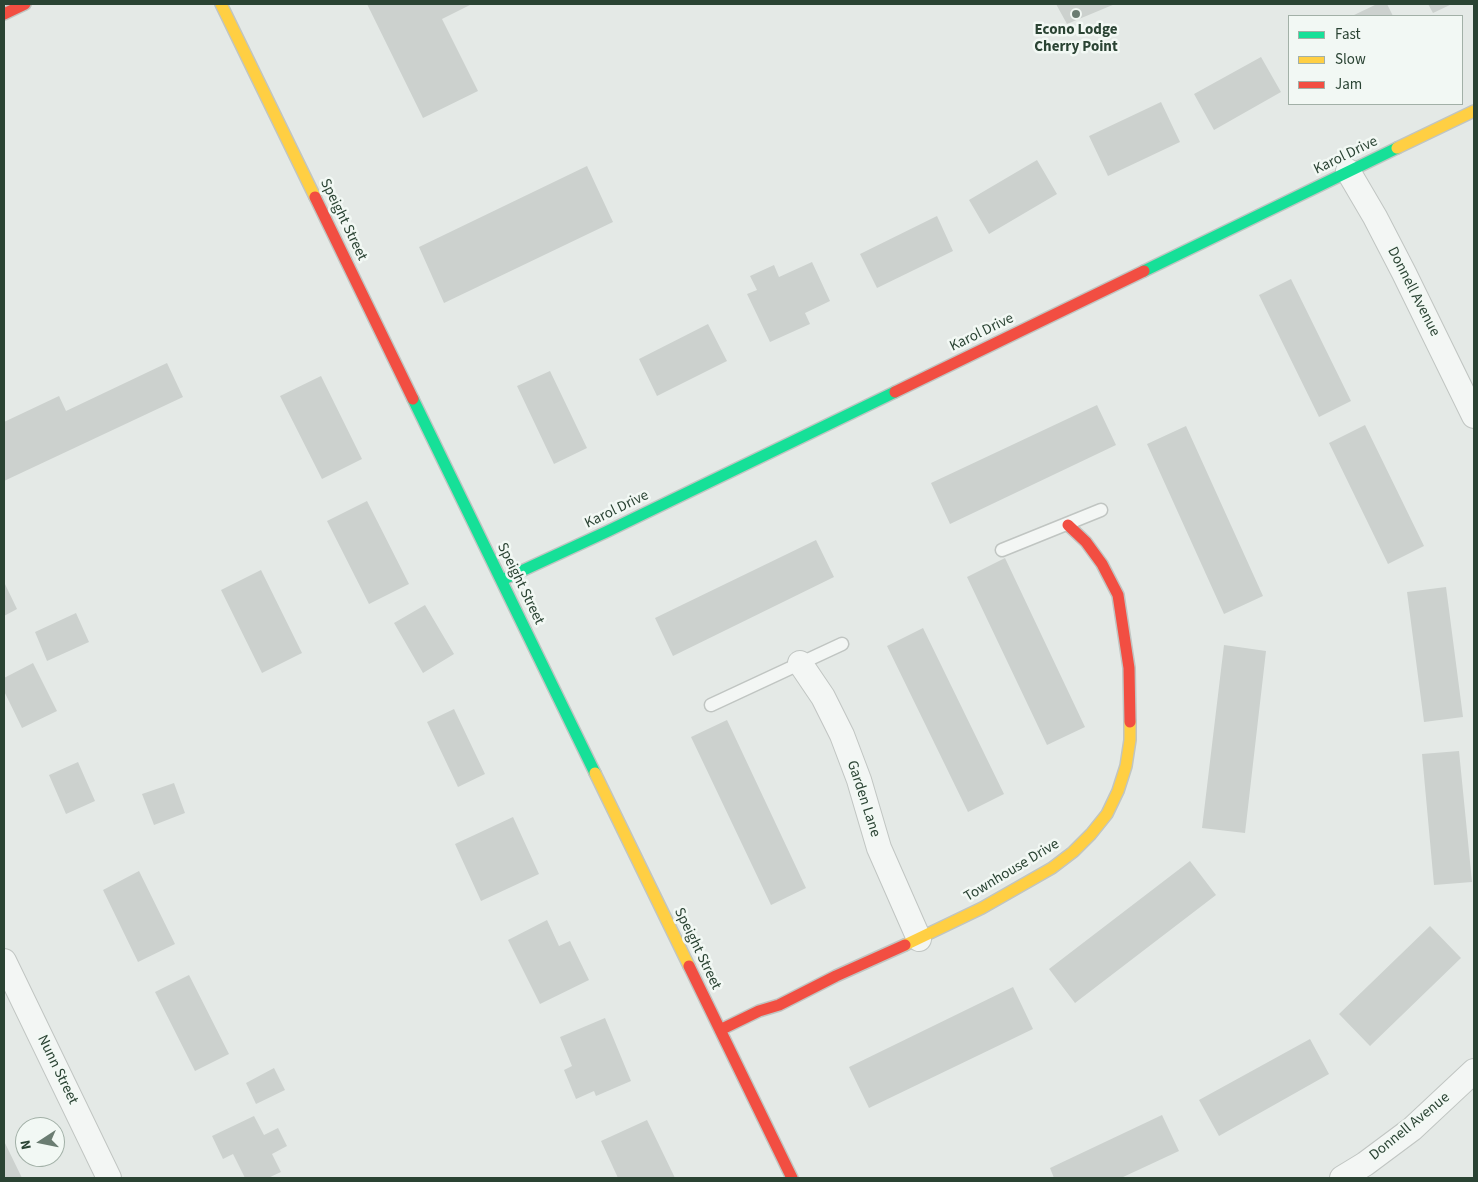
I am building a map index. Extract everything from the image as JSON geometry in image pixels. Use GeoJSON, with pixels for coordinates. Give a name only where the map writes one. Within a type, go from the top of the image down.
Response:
{"type":"FeatureCollection","features":[{"type":"Feature","properties":{"kind":"street"},"geometry":{"type":"LineString","coordinates":[[4,14],[24,4]]}},
{"type":"Feature","properties":{"kind":"street","name":"Speight Street"},"geometry":{"type":"LineString","coordinates":[[221,4],[792,1178]]}},
{"type":"Feature","properties":{"kind":"street","name":"Karol Drive"},"geometry":{"type":"LineString","coordinates":[[502,580],[615,528],[1474,111]]}},
{"type":"Feature","properties":{"kind":"street","name":"Donnell Avenue"},"geometry":{"type":"LineString","coordinates":[[1348,171],[1392,249],[1474,416]]}},
{"type":"Feature","properties":{"kind":"street","name":"Townhouse Drive"},"geometry":{"type":"LineString","coordinates":[[720,1030],[760,1011],[778,1005],[982,908],[1052,868],[1073,852],[1107,814],[1118,791],[1126,766],[1130,740],[1129,668],[1118,595],[1102,564],[1086,542],[1068,525]]}},
{"type":"Feature","properties":{"kind":"street","name":"Garden Lane"},"geometry":{"type":"LineString","coordinates":[[800,663],[822,697],[842,735],[859,780],[879,848],[919,939]]}},
{"type":"Feature","properties":{"kind":"street","name":"Nunn Street"},"geometry":{"type":"LineString","coordinates":[[6,972],[110,1178]]}},
{"type":"Feature","properties":{"kind":"street","name":"Donnell Avenue"},"geometry":{"type":"LineString","coordinates":[[1342,1178],[1365,1164],[1412,1129],[1474,1071]]}},
{"type":"Feature","properties":{"kind":"lane"},"geometry":{"type":"LineString","coordinates":[[1002,550],[1068,525],[1101,510]]}},
{"type":"Feature","properties":{"kind":"lane"},"geometry":{"type":"LineString","coordinates":[[712,705],[842,644]]}},
{"type":"Feature","properties":{"kind":"building"},"geometry":{"type":"Polygon","coordinates":[[[367,4],[472,4],[442,19],[478,91],[423,118],[367,4]]]}},
{"type":"Feature","properties":{"kind":"building","name":"Econo Lodge Cherry Point"},"geometry":{"type":"Polygon","coordinates":[[[1056,4],[1115,4],[1067,24],[1056,4]]]}},
{"type":"Feature","properties":{"kind":"building"},"geometry":{"type":"Polygon","coordinates":[[[1377,4],[1387,4],[1392,15],[1354,15],[1377,4]]]}},
{"type":"Feature","properties":{"kind":"building"},"geometry":{"type":"Polygon","coordinates":[[[1428,4],[1452,4],[1433,13],[1428,4]]]}},
{"type":"Feature","properties":{"kind":"building"},"geometry":{"type":"Polygon","coordinates":[[[1261,57],[1281,92],[1214,130],[1194,94],[1261,57]]]}},
{"type":"Feature","properties":{"kind":"building"},"geometry":{"type":"Polygon","coordinates":[[[1161,102],[1180,142],[1108,176],[1089,136],[1161,102]]]}},
{"type":"Feature","properties":{"kind":"building"},"geometry":{"type":"Polygon","coordinates":[[[1037,160],[1057,194],[989,234],[969,200],[1037,160]]]}},
{"type":"Feature","properties":{"kind":"building"},"geometry":{"type":"Polygon","coordinates":[[[587,166],[613,222],[444,303],[419,247],[587,166]]]}},
{"type":"Feature","properties":{"kind":"building"},"geometry":{"type":"Polygon","coordinates":[[[937,216],[953,251],[877,288],[860,254],[937,216]]]}},
{"type":"Feature","properties":{"kind":"building"},"geometry":{"type":"Polygon","coordinates":[[[812,262],[830,301],[805,313],[810,324],[770,342],[747,294],[757,290],[750,276],[774,265],[779,277],[812,262]]]}},
{"type":"Feature","properties":{"kind":"building"},"geometry":{"type":"Polygon","coordinates":[[[1291,279],[1351,401],[1319,417],[1259,295],[1291,279]]]}},
{"type":"Feature","properties":{"kind":"building"},"geometry":{"type":"Polygon","coordinates":[[[708,324],[727,361],[657,396],[639,359],[708,324]]]}},
{"type":"Feature","properties":{"kind":"building"},"geometry":{"type":"Polygon","coordinates":[[[167,363],[183,397],[4,481],[4,422],[59,396],[66,411],[167,363]]]}},
{"type":"Feature","properties":{"kind":"building"},"geometry":{"type":"Polygon","coordinates":[[[550,371],[587,448],[554,464],[517,386],[550,371]]]}},
{"type":"Feature","properties":{"kind":"building"},"geometry":{"type":"Polygon","coordinates":[[[321,376],[362,459],[322,479],[280,396],[321,376]]]}},
{"type":"Feature","properties":{"kind":"building"},"geometry":{"type":"Polygon","coordinates":[[[1097,405],[1116,445],[950,524],[931,483],[1097,405]]]}},
{"type":"Feature","properties":{"kind":"building"},"geometry":{"type":"Polygon","coordinates":[[[1365,425],[1424,546],[1388,564],[1329,443],[1365,425]]]}},
{"type":"Feature","properties":{"kind":"building"},"geometry":{"type":"Polygon","coordinates":[[[1186,426],[1263,596],[1224,614],[1147,444],[1186,426]]]}},
{"type":"Feature","properties":{"kind":"building"},"geometry":{"type":"Polygon","coordinates":[[[367,501],[409,584],[369,604],[327,521],[367,501]]]}},
{"type":"Feature","properties":{"kind":"building"},"geometry":{"type":"Polygon","coordinates":[[[816,540],[834,577],[673,656],[655,618],[816,540]]]}},
{"type":"Feature","properties":{"kind":"building"},"geometry":{"type":"Polygon","coordinates":[[[1005,558],[1085,727],[1047,745],[967,577],[1005,558]]]}},
{"type":"Feature","properties":{"kind":"building"},"geometry":{"type":"Polygon","coordinates":[[[261,570],[302,653],[262,673],[221,590],[261,570]]]}},
{"type":"Feature","properties":{"kind":"building"},"geometry":{"type":"Polygon","coordinates":[[[4,582],[17,609],[4,616],[4,582]]]}},
{"type":"Feature","properties":{"kind":"building"},"geometry":{"type":"Polygon","coordinates":[[[1446,587],[1463,717],[1424,722],[1407,592],[1446,587]]]}},
{"type":"Feature","properties":{"kind":"building"},"geometry":{"type":"Polygon","coordinates":[[[425,605],[454,654],[423,673],[394,623],[425,605]]]}},
{"type":"Feature","properties":{"kind":"building"},"geometry":{"type":"Polygon","coordinates":[[[76,613],[89,642],[47,661],[35,632],[76,613]]]}},
{"type":"Feature","properties":{"kind":"building"},"geometry":{"type":"Polygon","coordinates":[[[923,628],[1004,794],[968,812],[887,646],[923,628]]]}},
{"type":"Feature","properties":{"kind":"building"},"geometry":{"type":"Polygon","coordinates":[[[1224,645],[1266,651],[1245,833],[1202,828],[1224,645]]]}},
{"type":"Feature","properties":{"kind":"building"},"geometry":{"type":"Polygon","coordinates":[[[33,663],[57,711],[22,728],[4,691],[4,678],[33,663]]]}},
{"type":"Feature","properties":{"kind":"building"},"geometry":{"type":"Polygon","coordinates":[[[454,709],[485,774],[458,787],[427,722],[454,709]]]}},
{"type":"Feature","properties":{"kind":"building"},"geometry":{"type":"Polygon","coordinates":[[[727,720],[806,888],[771,905],[691,737],[727,720]]]}},
{"type":"Feature","properties":{"kind":"building"},"geometry":{"type":"Polygon","coordinates":[[[1459,751],[1472,882],[1434,885],[1422,754],[1459,751]]]}},
{"type":"Feature","properties":{"kind":"building"},"geometry":{"type":"Polygon","coordinates":[[[78,762],[95,801],[66,814],[49,775],[78,762]]]}},
{"type":"Feature","properties":{"kind":"building"},"geometry":{"type":"Polygon","coordinates":[[[174,783],[185,813],[154,825],[142,794],[174,783]]]}},
{"type":"Feature","properties":{"kind":"building"},"geometry":{"type":"Polygon","coordinates":[[[513,817],[539,874],[481,901],[455,844],[513,817]]]}},
{"type":"Feature","properties":{"kind":"building"},"geometry":{"type":"Polygon","coordinates":[[[1190,861],[1216,895],[1075,1003],[1049,969],[1190,861]]]}},
{"type":"Feature","properties":{"kind":"building"},"geometry":{"type":"Polygon","coordinates":[[[139,871],[175,944],[138,962],[103,890],[139,871]]]}},
{"type":"Feature","properties":{"kind":"building"},"geometry":{"type":"Polygon","coordinates":[[[547,920],[559,946],[570,941],[589,980],[540,1004],[508,940],[547,920]]]}},
{"type":"Feature","properties":{"kind":"building"},"geometry":{"type":"Polygon","coordinates":[[[1430,926],[1461,958],[1370,1046],[1339,1014],[1430,926]]]}},
{"type":"Feature","properties":{"kind":"building"},"geometry":{"type":"Polygon","coordinates":[[[189,975],[229,1054],[195,1071],[155,992],[189,975]]]}},
{"type":"Feature","properties":{"kind":"building"},"geometry":{"type":"Polygon","coordinates":[[[1013,987],[1033,1029],[869,1108],[849,1067],[1013,987]]]}},
{"type":"Feature","properties":{"kind":"building"},"geometry":{"type":"Polygon","coordinates":[[[605,1018],[631,1081],[596,1096],[594,1091],[576,1099],[564,1070],[572,1066],[560,1037],[605,1018]]]}},
{"type":"Feature","properties":{"kind":"building"},"geometry":{"type":"Polygon","coordinates":[[[1310,1039],[1329,1074],[1219,1136],[1199,1100],[1310,1039]]]}},
{"type":"Feature","properties":{"kind":"building"},"geometry":{"type":"Polygon","coordinates":[[[274,1068],[285,1090],[256,1104],[246,1083],[274,1068]]]}},
{"type":"Feature","properties":{"kind":"building"},"geometry":{"type":"Polygon","coordinates":[[[1162,1115],[1179,1151],[1121,1178],[1054,1178],[1050,1168],[1162,1115]]]}},
{"type":"Feature","properties":{"kind":"building"},"geometry":{"type":"Polygon","coordinates":[[[254,1116],[264,1135],[278,1128],[287,1146],[272,1154],[281,1172],[268,1178],[245,1178],[233,1154],[223,1159],[212,1136],[254,1116]]]}},
{"type":"Feature","properties":{"kind":"building"},"geometry":{"type":"Polygon","coordinates":[[[647,1120],[675,1178],[618,1178],[601,1141],[647,1120]]]}},
{"type":"Feature","properties":{"kind":"building"},"geometry":{"type":"Polygon","coordinates":[[[4,1141],[22,1178],[4,1178],[4,1141]]]}},
{"type":"Feature","properties":{"kind":"traffic: fast"},"geometry":{"type":"LineString","coordinates":[[1144,271],[1397,148]]}},
{"type":"Feature","properties":{"kind":"traffic: fast"},"geometry":{"type":"LineString","coordinates":[[502,580],[606,532],[895,392]]}},
{"type":"Feature","properties":{"kind":"traffic: fast"},"geometry":{"type":"LineString","coordinates":[[413,399],[595,773]]}},
{"type":"Feature","properties":{"kind":"traffic: slow"},"geometry":{"type":"LineString","coordinates":[[221,4],[315,197]]}},
{"type":"Feature","properties":{"kind":"traffic: slow"},"geometry":{"type":"LineString","coordinates":[[1397,148],[1474,111]]}},
{"type":"Feature","properties":{"kind":"traffic: slow"},"geometry":{"type":"LineString","coordinates":[[905,945],[982,908],[1052,868],[1073,852],[1107,814],[1118,791],[1126,766],[1130,740],[1130,722]]}},
{"type":"Feature","properties":{"kind":"traffic: slow"},"geometry":{"type":"LineString","coordinates":[[595,773],[689,966]]}},
{"type":"Feature","properties":{"kind":"traffic: jam"},"geometry":{"type":"LineString","coordinates":[[4,14],[25,4]]}},
{"type":"Feature","properties":{"kind":"traffic: jam"},"geometry":{"type":"LineString","coordinates":[[315,197],[413,399]]}},
{"type":"Feature","properties":{"kind":"traffic: jam"},"geometry":{"type":"LineString","coordinates":[[895,392],[1144,271]]}},
{"type":"Feature","properties":{"kind":"traffic: jam"},"geometry":{"type":"LineString","coordinates":[[1068,525],[1086,542],[1102,564],[1118,595],[1129,668],[1130,722]]}},
{"type":"Feature","properties":{"kind":"traffic: jam"},"geometry":{"type":"LineString","coordinates":[[720,1030],[759,1011],[779,1005],[836,976],[905,945]]}},
{"type":"Feature","properties":{"kind":"traffic: jam"},"geometry":{"type":"LineString","coordinates":[[689,966],[792,1178]]}},
{"type":"Feature","properties":{"kind":"place","name":"Econo Lodge Cherry Point"},"geometry":{"type":"Point","coordinates":[1076,14]}}]}
